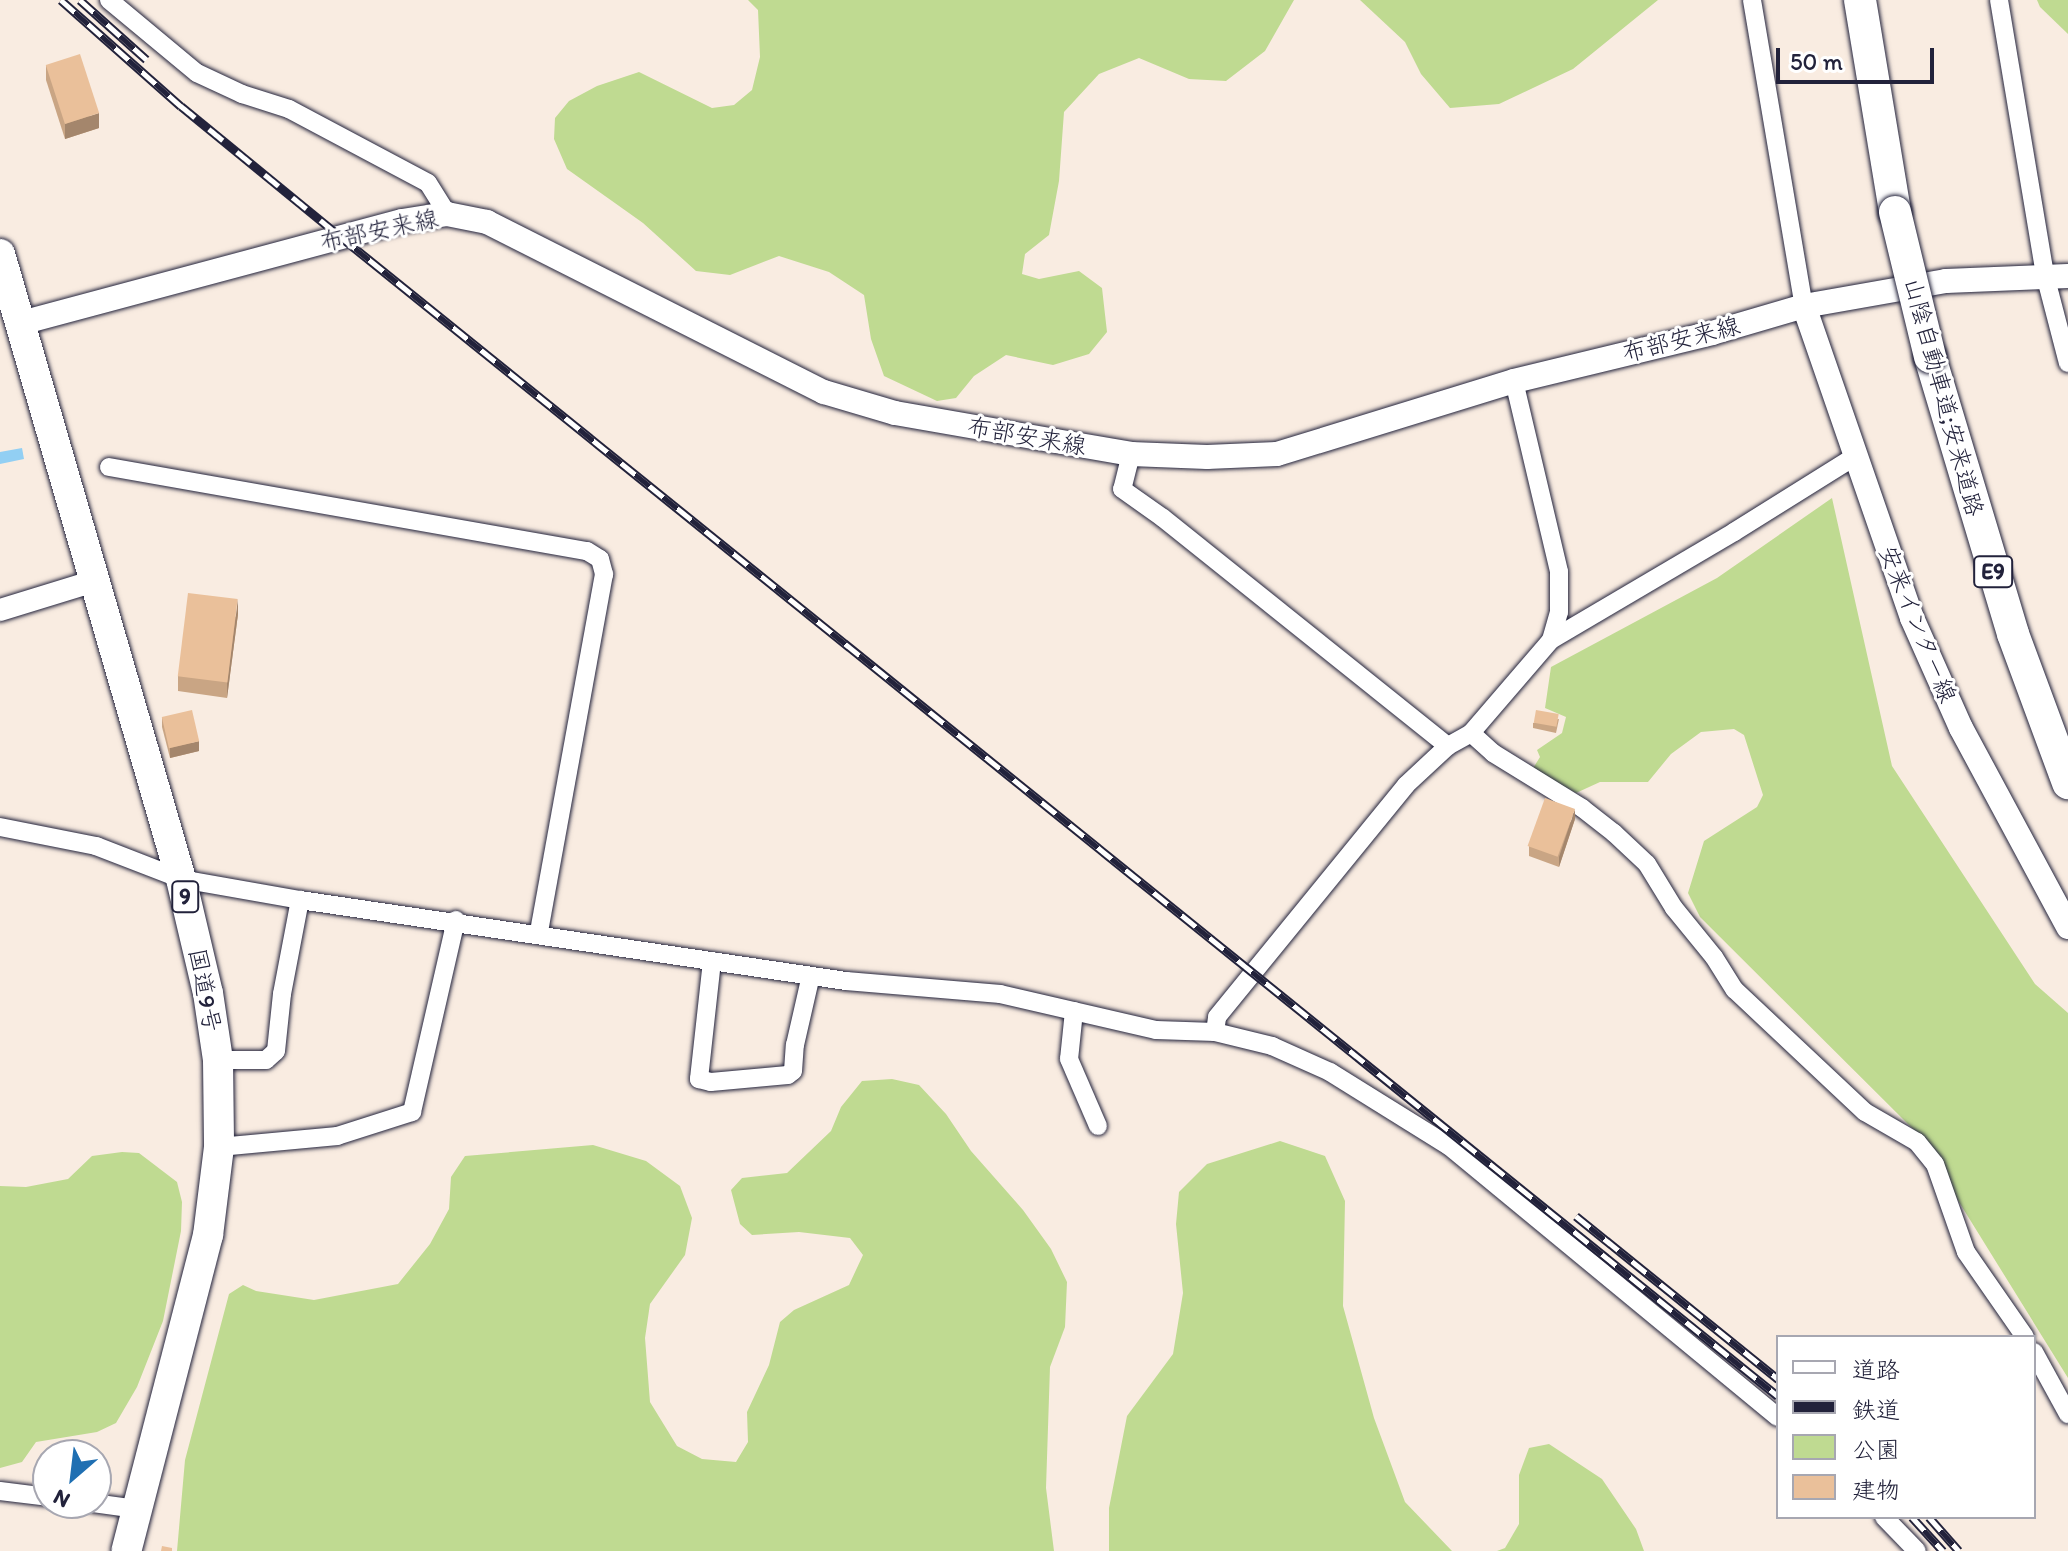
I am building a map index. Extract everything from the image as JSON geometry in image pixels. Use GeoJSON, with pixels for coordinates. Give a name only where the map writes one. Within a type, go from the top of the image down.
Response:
{"type":"FeatureCollection","features":[{"type":"Feature","properties":{"kind":"highway","name":"山陰自動車道;安来道路"},"geometry":{"type":"LineString","coordinates":[[1860,0],[1895,212],[1930,357],[2013,634],[2068,783]]}},
{"type":"Feature","properties":{"kind":"highway","name":"国道9号"},"geometry":{"type":"LineString","coordinates":[[0,254],[181,879],[208,993],[218,1060],[219,1147],[208,1235],[126,1551]]}},
{"type":"Feature","properties":{"kind":"main road","name":"布部安来線"},"geometry":{"type":"LineString","coordinates":[[21,323],[402,221],[447,214],[487,222],[824,392],[895,413],[1131,454],[1207,457],[1277,454],[1514,381],[1712,333],[1804,306],[1946,281],[2056,275]]}},
{"type":"Feature","properties":{"kind":"main road","name":"安来インター線"},"geometry":{"type":"LineString","coordinates":[[1804,306],[1912,618],[1961,728],[2068,927]]}},
{"type":"Feature","properties":{"kind":"street"},"geometry":{"type":"LineString","coordinates":[[109,0],[197,73],[242,94],[289,109],[428,183],[447,214]]}},
{"type":"Feature","properties":{"kind":"street"},"geometry":{"type":"LineString","coordinates":[[1752,0],[1804,306]]}},
{"type":"Feature","properties":{"kind":"street"},"geometry":{"type":"LineString","coordinates":[[1999,0],[2056,275],[2068,363]]}},
{"type":"Feature","properties":{"kind":"street"},"geometry":{"type":"LineString","coordinates":[[1514,381],[1559,572],[1559,612],[1551,640]]}},
{"type":"Feature","properties":{"kind":"street"},"geometry":{"type":"LineString","coordinates":[[1131,454],[1122,489],[1163,518],[1448,746]]}},
{"type":"Feature","properties":{"kind":"street"},"geometry":{"type":"LineString","coordinates":[[1215,1032],[1217,1017],[1406,785],[1448,746],[1471,733],[1551,640],[1854,457]]}},
{"type":"Feature","properties":{"kind":"street"},"geometry":{"type":"LineString","coordinates":[[109,467],[587,551],[600,559],[604,574],[539,933]]}},
{"type":"Feature","properties":{"kind":"street"},"geometry":{"type":"LineString","coordinates":[[0,610],[94,581]]}},
{"type":"Feature","properties":{"kind":"street"},"geometry":{"type":"LineString","coordinates":[[1471,733],[1506,763],[1582,808],[1614,833],[1647,864],[1674,908],[1714,957],[1735,990],[1865,1112],[1917,1142],[1935,1164],[1966,1252],[2024,1335]]}},
{"type":"Feature","properties":{"kind":"street"},"geometry":{"type":"LineString","coordinates":[[0,827],[96,846],[181,879],[300,900],[456,920],[846,981],[1000,994],[1156,1030],[1215,1032],[1272,1046],[1330,1072],[1449,1146],[1776,1415]]}},
{"type":"Feature","properties":{"kind":"street"},"geometry":{"type":"LineString","coordinates":[[218,1060],[266,1060],[276,1051],[282,994],[300,900]]}},
{"type":"Feature","properties":{"kind":"street"},"geometry":{"type":"LineString","coordinates":[[219,1147],[337,1136],[412,1112],[456,920]]}},
{"type":"Feature","properties":{"kind":"street"},"geometry":{"type":"LineString","coordinates":[[712,961],[699,1084],[788,1075],[793,1071],[795,1045],[809,984]]}},
{"type":"Feature","properties":{"kind":"street"},"geometry":{"type":"LineString","coordinates":[[1074,1011],[1069,1059],[1098,1126]]}},
{"type":"Feature","properties":{"kind":"street"},"geometry":{"type":"LineString","coordinates":[[2036,1356],[2068,1414]]}},
{"type":"Feature","properties":{"kind":"street"},"geometry":{"type":"LineString","coordinates":[[0,1491],[32,1495]]}},
{"type":"Feature","properties":{"kind":"street"},"geometry":{"type":"LineString","coordinates":[[112,1506],[137,1509]]}},
{"type":"Feature","properties":{"kind":"street"},"geometry":{"type":"LineString","coordinates":[[1886,1519],[1917,1551]]}},
{"type":"Feature","properties":{"kind":"green space"},"geometry":{"type":"Polygon","coordinates":[[[748,0],[1294,0],[1265,51],[1226,81],[1189,79],[1139,58],[1099,74],[1064,112],[1059,181],[1049,235],[1025,254],[1022,274],[1039,279],[1079,271],[1102,288],[1107,332],[1089,354],[1053,365],[1006,355],[974,376],[956,398],[937,401],[884,376],[871,339],[864,295],[829,272],[779,256],[730,275],[696,271],[643,223],[567,169],[554,139],[555,118],[569,101],[597,86],[639,72],[712,108],[734,105],[752,90],[760,57],[758,10],[748,0]]]}},
{"type":"Feature","properties":{"kind":"green space"},"geometry":{"type":"Polygon","coordinates":[[[1360,0],[1658,0],[1573,69],[1499,104],[1450,108],[1421,74],[1405,42],[1360,0]]]}},
{"type":"Feature","properties":{"kind":"green space"},"geometry":{"type":"Polygon","coordinates":[[[2037,0],[2068,0],[2068,34],[2040,7],[2037,0]]]}},
{"type":"Feature","properties":{"kind":"green space"},"geometry":{"type":"Polygon","coordinates":[[[1832,498],[1892,766],[2035,984],[2068,1013],[2068,1378],[1915,1131],[1700,917],[1688,893],[1704,841],[1757,807],[1763,795],[1744,735],[1734,729],[1701,732],[1671,754],[1648,782],[1600,782],[1576,793],[1532,770],[1540,757],[1537,750],[1562,733],[1566,717],[1545,708],[1551,667],[1717,578],[1832,498]]]}},
{"type":"Feature","properties":{"kind":"green space"},"geometry":{"type":"Polygon","coordinates":[[[892,1079],[919,1085],[946,1114],[971,1151],[1023,1210],[1051,1249],[1067,1282],[1065,1327],[1050,1367],[1046,1488],[1054,1551],[177,1551],[185,1460],[229,1294],[243,1285],[256,1291],[314,1300],[398,1284],[430,1244],[449,1209],[451,1177],[465,1156],[593,1145],[646,1161],[680,1186],[692,1218],[685,1255],[650,1304],[645,1338],[650,1402],[677,1446],[702,1459],[736,1462],[748,1442],[747,1412],[769,1365],[780,1322],[794,1310],[849,1285],[863,1255],[850,1238],[799,1232],[752,1235],[740,1224],[731,1190],[742,1178],[787,1173],[831,1131],[841,1107],[862,1081],[892,1079]]]}},
{"type":"Feature","properties":{"kind":"green space"},"geometry":{"type":"Polygon","coordinates":[[[1280,1141],[1325,1156],[1345,1201],[1343,1306],[1374,1418],[1405,1502],[1452,1551],[1109,1551],[1109,1508],[1127,1416],[1173,1354],[1183,1293],[1176,1224],[1179,1192],[1207,1164],[1280,1141]]]}},
{"type":"Feature","properties":{"kind":"green space"},"geometry":{"type":"Polygon","coordinates":[[[139,1153],[177,1182],[182,1202],[181,1231],[163,1321],[137,1387],[116,1423],[97,1432],[32,1439],[32,1448],[22,1462],[0,1468],[0,1186],[26,1187],[68,1179],[92,1156],[139,1153]]]}},
{"type":"Feature","properties":{"kind":"green space"},"geometry":{"type":"Polygon","coordinates":[[[1549,1444],[1602,1479],[1636,1529],[1644,1551],[1497,1551],[1505,1548],[1519,1524],[1519,1475],[1529,1448],[1549,1444]]]}},
{"type":"Feature","properties":{"kind":"water"},"geometry":{"type":"Polygon","coordinates":[[[22,448],[24,459],[0,464],[0,452],[22,448]]]}},
{"type":"Feature","properties":{"kind":"building"},"geometry":{"type":"Polygon","coordinates":[[[80,54],[99,113],[65,124],[46,65],[80,54]]]}},
{"type":"Feature","properties":{"kind":"building"},"geometry":{"type":"Polygon","coordinates":[[[188,593],[238,599],[227,682],[178,676],[188,593]]]}},
{"type":"Feature","properties":{"kind":"building"},"geometry":{"type":"Polygon","coordinates":[[[192,710],[199,741],[169,748],[162,717],[192,710]]]}},
{"type":"Feature","properties":{"kind":"building"},"geometry":{"type":"Polygon","coordinates":[[[1536,710],[1559,714],[1556,727],[1534,723],[1536,710]]]}},
{"type":"Feature","properties":{"kind":"building"},"geometry":{"type":"Polygon","coordinates":[[[1545,798],[1575,809],[1558,857],[1528,846],[1545,798]]]}},
{"type":"Feature","properties":{"kind":"building"},"geometry":{"type":"Polygon","coordinates":[[[162,1546],[172,1548],[172,1551],[161,1551],[162,1546]]]}},
{"type":"Feature","properties":{"kind":"railway"},"geometry":{"type":"LineString","coordinates":[[61,0],[181,106],[341,237],[1776,1394]]}},
{"type":"Feature","properties":{"kind":"railway"},"geometry":{"type":"LineString","coordinates":[[80,0],[146,59]]}},
{"type":"Feature","properties":{"kind":"railway"},"geometry":{"type":"LineString","coordinates":[[1576,1216],[1776,1377]]}},
{"type":"Feature","properties":{"kind":"railway"},"geometry":{"type":"LineString","coordinates":[[1914,1519],[1943,1551]]}},
{"type":"Feature","properties":{"kind":"railway"},"geometry":{"type":"LineString","coordinates":[[1931,1519],[1959,1551]]}}]}
